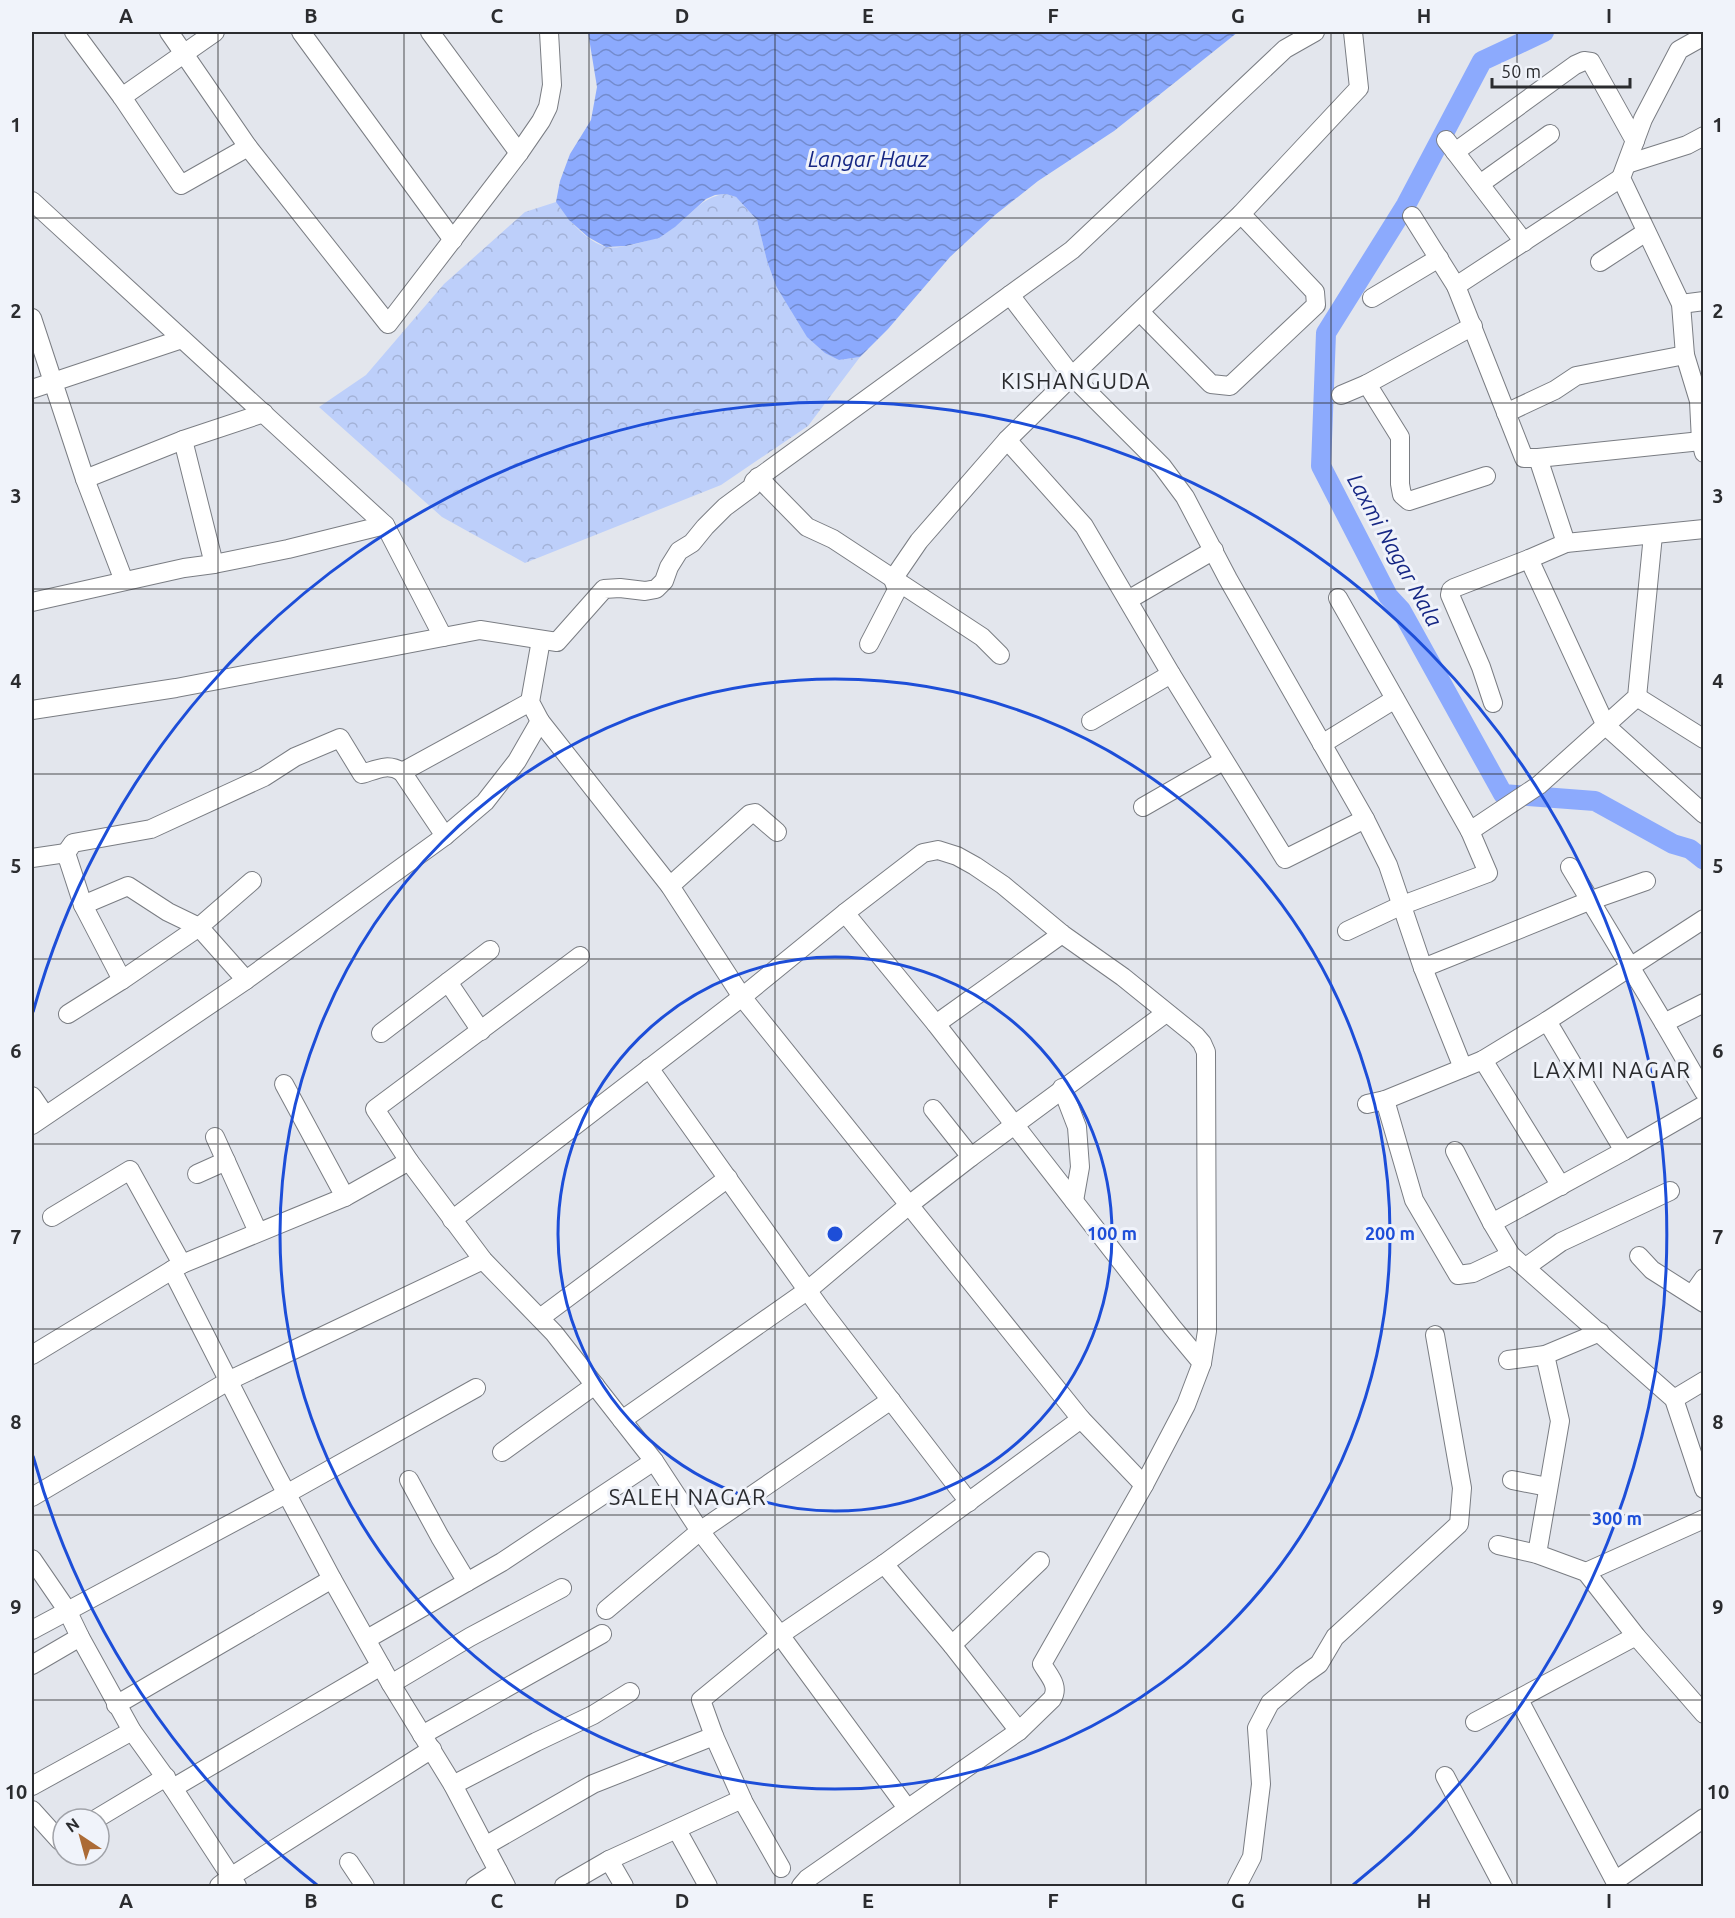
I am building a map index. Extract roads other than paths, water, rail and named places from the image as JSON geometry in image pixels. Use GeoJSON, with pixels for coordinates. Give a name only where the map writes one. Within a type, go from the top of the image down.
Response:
{"type":"FeatureCollection","features":[{"type":"Feature","properties":{"kind":"street"},"geometry":{"type":"LineString","coordinates":[[74,32],[122,96],[181,185],[248,147]]}},
{"type":"Feature","properties":{"kind":"street"},"geometry":{"type":"LineString","coordinates":[[169,32],[248,147],[388,324],[541,122],[548,107],[552,85],[552,51],[549,32]]}},
{"type":"Feature","properties":{"kind":"street"},"geometry":{"type":"LineString","coordinates":[[122,96],[215,32]]}},
{"type":"Feature","properties":{"kind":"street"},"geometry":{"type":"LineString","coordinates":[[301,32],[453,240]]}},
{"type":"Feature","properties":{"kind":"street"},"geometry":{"type":"LineString","coordinates":[[429,32],[519,153]]}},
{"type":"Feature","properties":{"kind":"street"},"geometry":{"type":"LineString","coordinates":[[32,710],[176,688],[480,630],[557,642],[604,589],[645,591],[656,589],[664,581],[669,567],[679,552],[692,543],[725,507],[752,487],[756,479],[1072,250],[1285,49],[1315,32]]}},
{"type":"Feature","properties":{"kind":"street"},"geometry":{"type":"LineString","coordinates":[[893,579],[919,541],[1007,440],[1241,214],[1359,88],[1353,32]]}},
{"type":"Feature","properties":{"kind":"street"},"geometry":{"type":"LineString","coordinates":[[1412,216],[1456,286],[1524,458],[1702,447],[1701,401],[1685,355],[1680,304],[1646,232],[1624,171],[1643,119],[1679,50],[1704,36]]}},
{"type":"Feature","properties":{"kind":"street"},"geometry":{"type":"LineString","coordinates":[[1524,242],[1451,146],[1584,61],[1591,62],[1635,141]]}},
{"type":"Feature","properties":{"kind":"street"},"geometry":{"type":"LineString","coordinates":[[1480,184],[1550,134]]}},
{"type":"Feature","properties":{"kind":"street"},"geometry":{"type":"LineString","coordinates":[[1456,286],[1524,242],[1624,171],[1704,136]]}},
{"type":"Feature","properties":{"kind":"street"},"geometry":{"type":"LineString","coordinates":[[32,201],[385,525],[443,637]]}},
{"type":"Feature","properties":{"kind":"street"},"geometry":{"type":"LineString","coordinates":[[1140,312],[1211,384],[1230,386],[1316,305],[1315,292],[1241,214]]}},
{"type":"Feature","properties":{"kind":"street"},"geometry":{"type":"LineString","coordinates":[[1600,262],[1646,232]]}},
{"type":"Feature","properties":{"kind":"street"},"geometry":{"type":"LineString","coordinates":[[1372,298],[1439,258]]}},
{"type":"Feature","properties":{"kind":"street"},"geometry":{"type":"LineString","coordinates":[[1010,295],[1072,376],[1162,466],[1185,496],[1228,579],[1365,819],[1388,866],[1423,968],[1463,1068]]}},
{"type":"Feature","properties":{"kind":"street"},"geometry":{"type":"LineString","coordinates":[[1680,304],[1704,301]]}},
{"type":"Feature","properties":{"kind":"street"},"geometry":{"type":"LineString","coordinates":[[32,318],[85,479],[124,581]]}},
{"type":"Feature","properties":{"kind":"street"},"geometry":{"type":"LineString","coordinates":[[1341,395],[1367,384],[1473,326]]}},
{"type":"Feature","properties":{"kind":"street"},"geometry":{"type":"LineString","coordinates":[[32,389],[182,339]]}},
{"type":"Feature","properties":{"kind":"street"},"geometry":{"type":"LineString","coordinates":[[1506,413],[1555,390],[1576,376],[1685,355]]}},
{"type":"Feature","properties":{"kind":"street"},"geometry":{"type":"LineString","coordinates":[[1367,384],[1400,437],[1400,484],[1402,495],[1409,501],[1486,476]]}},
{"type":"Feature","properties":{"kind":"street"},"geometry":{"type":"LineString","coordinates":[[85,479],[183,440],[264,413]]}},
{"type":"Feature","properties":{"kind":"street"},"geometry":{"type":"LineString","coordinates":[[183,440],[214,564]]}},
{"type":"Feature","properties":{"kind":"street"},"geometry":{"type":"LineString","coordinates":[[1007,440],[1084,526],[1171,674],[1285,859],[1365,819]]}},
{"type":"Feature","properties":{"kind":"street"},"geometry":{"type":"LineString","coordinates":[[1538,458],[1566,543]]}},
{"type":"Feature","properties":{"kind":"street"},"geometry":{"type":"LineString","coordinates":[[756,479],[807,527],[833,539],[982,637],[1000,655]]}},
{"type":"Feature","properties":{"kind":"street"},"geometry":{"type":"LineString","coordinates":[[32,602],[184,568],[288,549],[385,525]]}},
{"type":"Feature","properties":{"kind":"street"},"geometry":{"type":"LineString","coordinates":[[1493,703],[1481,667],[1450,595],[1451,590],[1566,543],[1704,529]]}},
{"type":"Feature","properties":{"kind":"street"},"geometry":{"type":"LineString","coordinates":[[1470,831],[1539,785],[1637,697],[1653,535]]}},
{"type":"Feature","properties":{"kind":"street"},"geometry":{"type":"LineString","coordinates":[[1128,600],[1214,550]]}},
{"type":"Feature","properties":{"kind":"street"},"geometry":{"type":"LineString","coordinates":[[1529,559],[1606,726],[1704,814]]}},
{"type":"Feature","properties":{"kind":"street"},"geometry":{"type":"LineString","coordinates":[[869,644],[897,590],[893,579]]}},
{"type":"Feature","properties":{"kind":"street"},"geometry":{"type":"LineString","coordinates":[[1338,598],[1470,831],[1488,873],[1400,906],[1347,931]]}},
{"type":"Feature","properties":{"kind":"street"},"geometry":{"type":"LineString","coordinates":[[541,640],[530,702],[540,721],[670,886],[742,997],[1081,1419],[1144,1485]]}},
{"type":"Feature","properties":{"kind":"street"},"geometry":{"type":"LineString","coordinates":[[1091,721],[1171,674]]}},
{"type":"Feature","properties":{"kind":"street"},"geometry":{"type":"LineString","coordinates":[[1637,697],[1704,738]]}},
{"type":"Feature","properties":{"kind":"street"},"geometry":{"type":"LineString","coordinates":[[1322,744],[1395,699]]}},
{"type":"Feature","properties":{"kind":"street"},"geometry":{"type":"LineString","coordinates":[[402,772],[530,702]]}},
{"type":"Feature","properties":{"kind":"street"},"geometry":{"type":"LineString","coordinates":[[32,1096],[38,1120],[246,980],[445,836],[485,802],[517,761],[540,721]]}},
{"type":"Feature","properties":{"kind":"street"},"geometry":{"type":"LineString","coordinates":[[32,858],[66,853],[73,843],[151,829],[264,777],[295,757],[340,738],[362,774],[394,767],[402,772],[445,836]]}},
{"type":"Feature","properties":{"kind":"street"},"geometry":{"type":"LineString","coordinates":[[1143,807],[1224,761]]}},
{"type":"Feature","properties":{"kind":"street"},"geometry":{"type":"LineString","coordinates":[[670,886],[750,814],[755,813],[777,832]]}},
{"type":"Feature","properties":{"kind":"street"},"geometry":{"type":"LineString","coordinates":[[452,1220],[742,997],[923,853],[938,850],[957,856],[1003,885],[1062,934],[1123,977],[1196,1036],[1206,1052],[1207,1330],[1202,1363],[1186,1405],[1144,1485],[1042,1664],[1055,1685],[1056,1693],[1019,1731],[807,1879],[801,1887]]}},
{"type":"Feature","properties":{"kind":"street"},"geometry":{"type":"LineString","coordinates":[[66,853],[83,905],[122,980]]}},
{"type":"Feature","properties":{"kind":"street"},"geometry":{"type":"LineString","coordinates":[[1570,867],[1704,1092]]}},
{"type":"Feature","properties":{"kind":"street"},"geometry":{"type":"LineString","coordinates":[[68,1014],[199,927],[252,881]]}},
{"type":"Feature","properties":{"kind":"street"},"geometry":{"type":"LineString","coordinates":[[1423,968],[1589,901],[1646,881]]}},
{"type":"Feature","properties":{"kind":"street"},"geometry":{"type":"LineString","coordinates":[[83,905],[128,886],[168,912],[199,927],[246,980]]}},
{"type":"Feature","properties":{"kind":"street"},"geometry":{"type":"LineString","coordinates":[[844,914],[936,1024],[1202,1363]]}},
{"type":"Feature","properties":{"kind":"street"},"geometry":{"type":"LineString","coordinates":[[1511,1256],[1473,1273],[1458,1275],[1414,1200],[1376,1102],[1483,1060],[1704,919]]}},
{"type":"Feature","properties":{"kind":"street"},"geometry":{"type":"LineString","coordinates":[[936,1024],[1062,934]]}},
{"type":"Feature","properties":{"kind":"street"},"geometry":{"type":"LineString","coordinates":[[381,1033],[490,950]]}},
{"type":"Feature","properties":{"kind":"street"},"geometry":{"type":"LineString","coordinates":[[580,956],[375,1109],[409,1161],[483,1260],[540,1318],[654,1461],[700,1531],[780,1635],[907,1808]]}},
{"type":"Feature","properties":{"kind":"street"},"geometry":{"type":"LineString","coordinates":[[448,982],[481,1031]]}},
{"type":"Feature","properties":{"kind":"street"},"geometry":{"type":"LineString","coordinates":[[1664,1023],[1704,1003]]}},
{"type":"Feature","properties":{"kind":"street"},"geometry":{"type":"LineString","coordinates":[[622,1420],[808,1290],[909,1205],[971,1157],[1166,1013]]}},
{"type":"Feature","properties":{"kind":"street"},"geometry":{"type":"LineString","coordinates":[[1547,1021],[1624,1151]]}},
{"type":"Feature","properties":{"kind":"street"},"geometry":{"type":"LineString","coordinates":[[1483,1060],[1561,1186]]}},
{"type":"Feature","properties":{"kind":"street"},"geometry":{"type":"LineString","coordinates":[[649,1068],[808,1290],[969,1502]]}},
{"type":"Feature","properties":{"kind":"street"},"geometry":{"type":"LineString","coordinates":[[284,1084],[345,1197]]}},
{"type":"Feature","properties":{"kind":"street"},"geometry":{"type":"LineString","coordinates":[[1062,1088],[1077,1127],[1080,1167],[1074,1201]]}},
{"type":"Feature","properties":{"kind":"street"},"geometry":{"type":"LineString","coordinates":[[1492,1223],[1704,1105]]}},
{"type":"Feature","properties":{"kind":"street"},"geometry":{"type":"LineString","coordinates":[[933,1108],[971,1157]]}},
{"type":"Feature","properties":{"kind":"street"},"geometry":{"type":"LineString","coordinates":[[215,1137],[258,1233]]}},
{"type":"Feature","properties":{"kind":"street"},"geometry":{"type":"LineString","coordinates":[[1455,1151],[1511,1256],[1674,1399],[1704,1489]]}},
{"type":"Feature","properties":{"kind":"street"},"geometry":{"type":"LineString","coordinates":[[197,1174],[225,1161]]}},
{"type":"Feature","properties":{"kind":"street"},"geometry":{"type":"LineString","coordinates":[[32,1354],[177,1267],[345,1197],[409,1161]]}},
{"type":"Feature","properties":{"kind":"street"},"geometry":{"type":"LineString","coordinates":[[52,1217],[130,1170],[274,1470],[391,1684],[453,1785],[502,1879],[475,1887]]}},
{"type":"Feature","properties":{"kind":"street"},"geometry":{"type":"LineString","coordinates":[[540,1318],[728,1178]]}},
{"type":"Feature","properties":{"kind":"street"},"geometry":{"type":"LineString","coordinates":[[1526,1267],[1561,1242],[1670,1191]]}},
{"type":"Feature","properties":{"kind":"street"},"geometry":{"type":"LineString","coordinates":[[1639,1256],[1652,1270],[1698,1299],[1704,1278]]}},
{"type":"Feature","properties":{"kind":"street"},"geometry":{"type":"LineString","coordinates":[[32,1497],[230,1380],[483,1260]]}},
{"type":"Feature","properties":{"kind":"street"},"geometry":{"type":"LineString","coordinates":[[1508,1360],[1545,1355],[1600,1332]]}},
{"type":"Feature","properties":{"kind":"street"},"geometry":{"type":"LineString","coordinates":[[1237,1887],[1252,1857],[1261,1784],[1257,1728],[1270,1703],[1319,1664],[1335,1637],[1459,1524],[1461,1488],[1435,1335]]}},
{"type":"Feature","properties":{"kind":"street"},"geometry":{"type":"LineString","coordinates":[[1537,1554],[1560,1421],[1545,1355]]}},
{"type":"Feature","properties":{"kind":"street"},"geometry":{"type":"LineString","coordinates":[[1674,1399],[1704,1381]]}},
{"type":"Feature","properties":{"kind":"street"},"geometry":{"type":"LineString","coordinates":[[502,1452],[595,1385]]}},
{"type":"Feature","properties":{"kind":"street"},"geometry":{"type":"LineString","coordinates":[[32,1630],[288,1493],[476,1388]]}},
{"type":"Feature","properties":{"kind":"street"},"geometry":{"type":"LineString","coordinates":[[606,1610],[700,1531],[891,1400]]}},
{"type":"Feature","properties":{"kind":"street"},"geometry":{"type":"LineString","coordinates":[[781,1868],[742,1799],[701,1700],[780,1635],[884,1564],[1081,1419]]}},
{"type":"Feature","properties":{"kind":"street"},"geometry":{"type":"LineString","coordinates":[[367,1639],[502,1562],[654,1461]]}},
{"type":"Feature","properties":{"kind":"street"},"geometry":{"type":"LineString","coordinates":[[409,1480],[467,1582]]}},
{"type":"Feature","properties":{"kind":"street"},"geometry":{"type":"LineString","coordinates":[[1512,1480],[1548,1488]]}},
{"type":"Feature","properties":{"kind":"street"},"geometry":{"type":"LineString","coordinates":[[1586,1572],[1704,1519]]}},
{"type":"Feature","properties":{"kind":"street"},"geometry":{"type":"LineString","coordinates":[[1498,1545],[1537,1554],[1586,1572],[1636,1636],[1704,1714]]}},
{"type":"Feature","properties":{"kind":"street"},"geometry":{"type":"LineString","coordinates":[[32,1558],[67,1610],[116,1705],[132,1731],[170,1782],[229,1883],[427,1742],[602,1634]]}},
{"type":"Feature","properties":{"kind":"street"},"geometry":{"type":"LineString","coordinates":[[952,1645],[1040,1562]]}},
{"type":"Feature","properties":{"kind":"street"},"geometry":{"type":"LineString","coordinates":[[884,1564],[952,1645],[1019,1731]]}},
{"type":"Feature","properties":{"kind":"street"},"geometry":{"type":"LineString","coordinates":[[116,1705],[332,1579]]}},
{"type":"Feature","properties":{"kind":"street"},"geometry":{"type":"LineString","coordinates":[[391,1684],[470,1637],[561,1588]]}},
{"type":"Feature","properties":{"kind":"street"},"geometry":{"type":"LineString","coordinates":[[1475,1722],[1636,1636]]}},
{"type":"Feature","properties":{"kind":"street"},"geometry":{"type":"LineString","coordinates":[[32,1665],[80,1637]]}},
{"type":"Feature","properties":{"kind":"street"},"geometry":{"type":"LineString","coordinates":[[111,1812],[170,1782],[381,1666]]}},
{"type":"Feature","properties":{"kind":"street"},"geometry":{"type":"LineString","coordinates":[[453,1785],[593,1715],[630,1692]]}},
{"type":"Feature","properties":{"kind":"street"},"geometry":{"type":"LineString","coordinates":[[1519,1700],[1611,1884],[1704,1818]]}},
{"type":"Feature","properties":{"kind":"street"},"geometry":{"type":"LineString","coordinates":[[32,1786],[132,1731]]}},
{"type":"Feature","properties":{"kind":"street"},"geometry":{"type":"LineString","coordinates":[[485,1845],[593,1784],[714,1736]]}},
{"type":"Feature","properties":{"kind":"street"},"geometry":{"type":"LineString","coordinates":[[1445,1776],[1503,1887]]}},
{"type":"Feature","properties":{"kind":"street"},"geometry":{"type":"LineString","coordinates":[[564,1887],[609,1860],[742,1799]]}},
{"type":"Feature","properties":{"kind":"street"},"geometry":{"type":"LineString","coordinates":[[32,1810],[51,1831]]}},
{"type":"Feature","properties":{"kind":"street"},"geometry":{"type":"LineString","coordinates":[[677,1830],[708,1887]]}},
{"type":"Feature","properties":{"kind":"street"},"geometry":{"type":"LineString","coordinates":[[609,1860],[624,1887]]}},
{"type":"Feature","properties":{"kind":"street"},"geometry":{"type":"LineString","coordinates":[[349,1862],[365,1887]]}},
{"type":"Feature","properties":{"kind":"water","name":"Langar Hauz"},"geometry":{"type":"Polygon","coordinates":[[[588,32],[1238,32],[1114,131],[1038,181],[995,215],[950,257],[888,329],[860,357],[839,360],[825,353],[807,337],[776,286],[757,220],[736,197],[726,194],[706,199],[659,238],[626,246],[606,247],[588,237],[569,220],[556,202],[560,181],[570,154],[591,120],[597,87],[588,32]]]}},
{"type":"Feature","properties":{"kind":"waterway","name":"Laxmi Nagar Nala"},"geometry":{"type":"LineString","coordinates":[[1544,32],[1482,61],[1406,205],[1326,333],[1321,466],[1388,596],[1401,610],[1503,794],[1595,801],[1673,844],[1690,849],[1704,860]]}},
{"type":"Feature","properties":{"kind":"district","name":"KISHANGUDA"},"geometry":{"type":"Point","coordinates":[1076,381]}},
{"type":"Feature","properties":{"kind":"district","name":"LAXMI NAGAR"},"geometry":{"type":"Point","coordinates":[1612,1070]}},
{"type":"Feature","properties":{"kind":"district","name":"SALEH NAGAR"},"geometry":{"type":"Point","coordinates":[688,1497]}}]}
